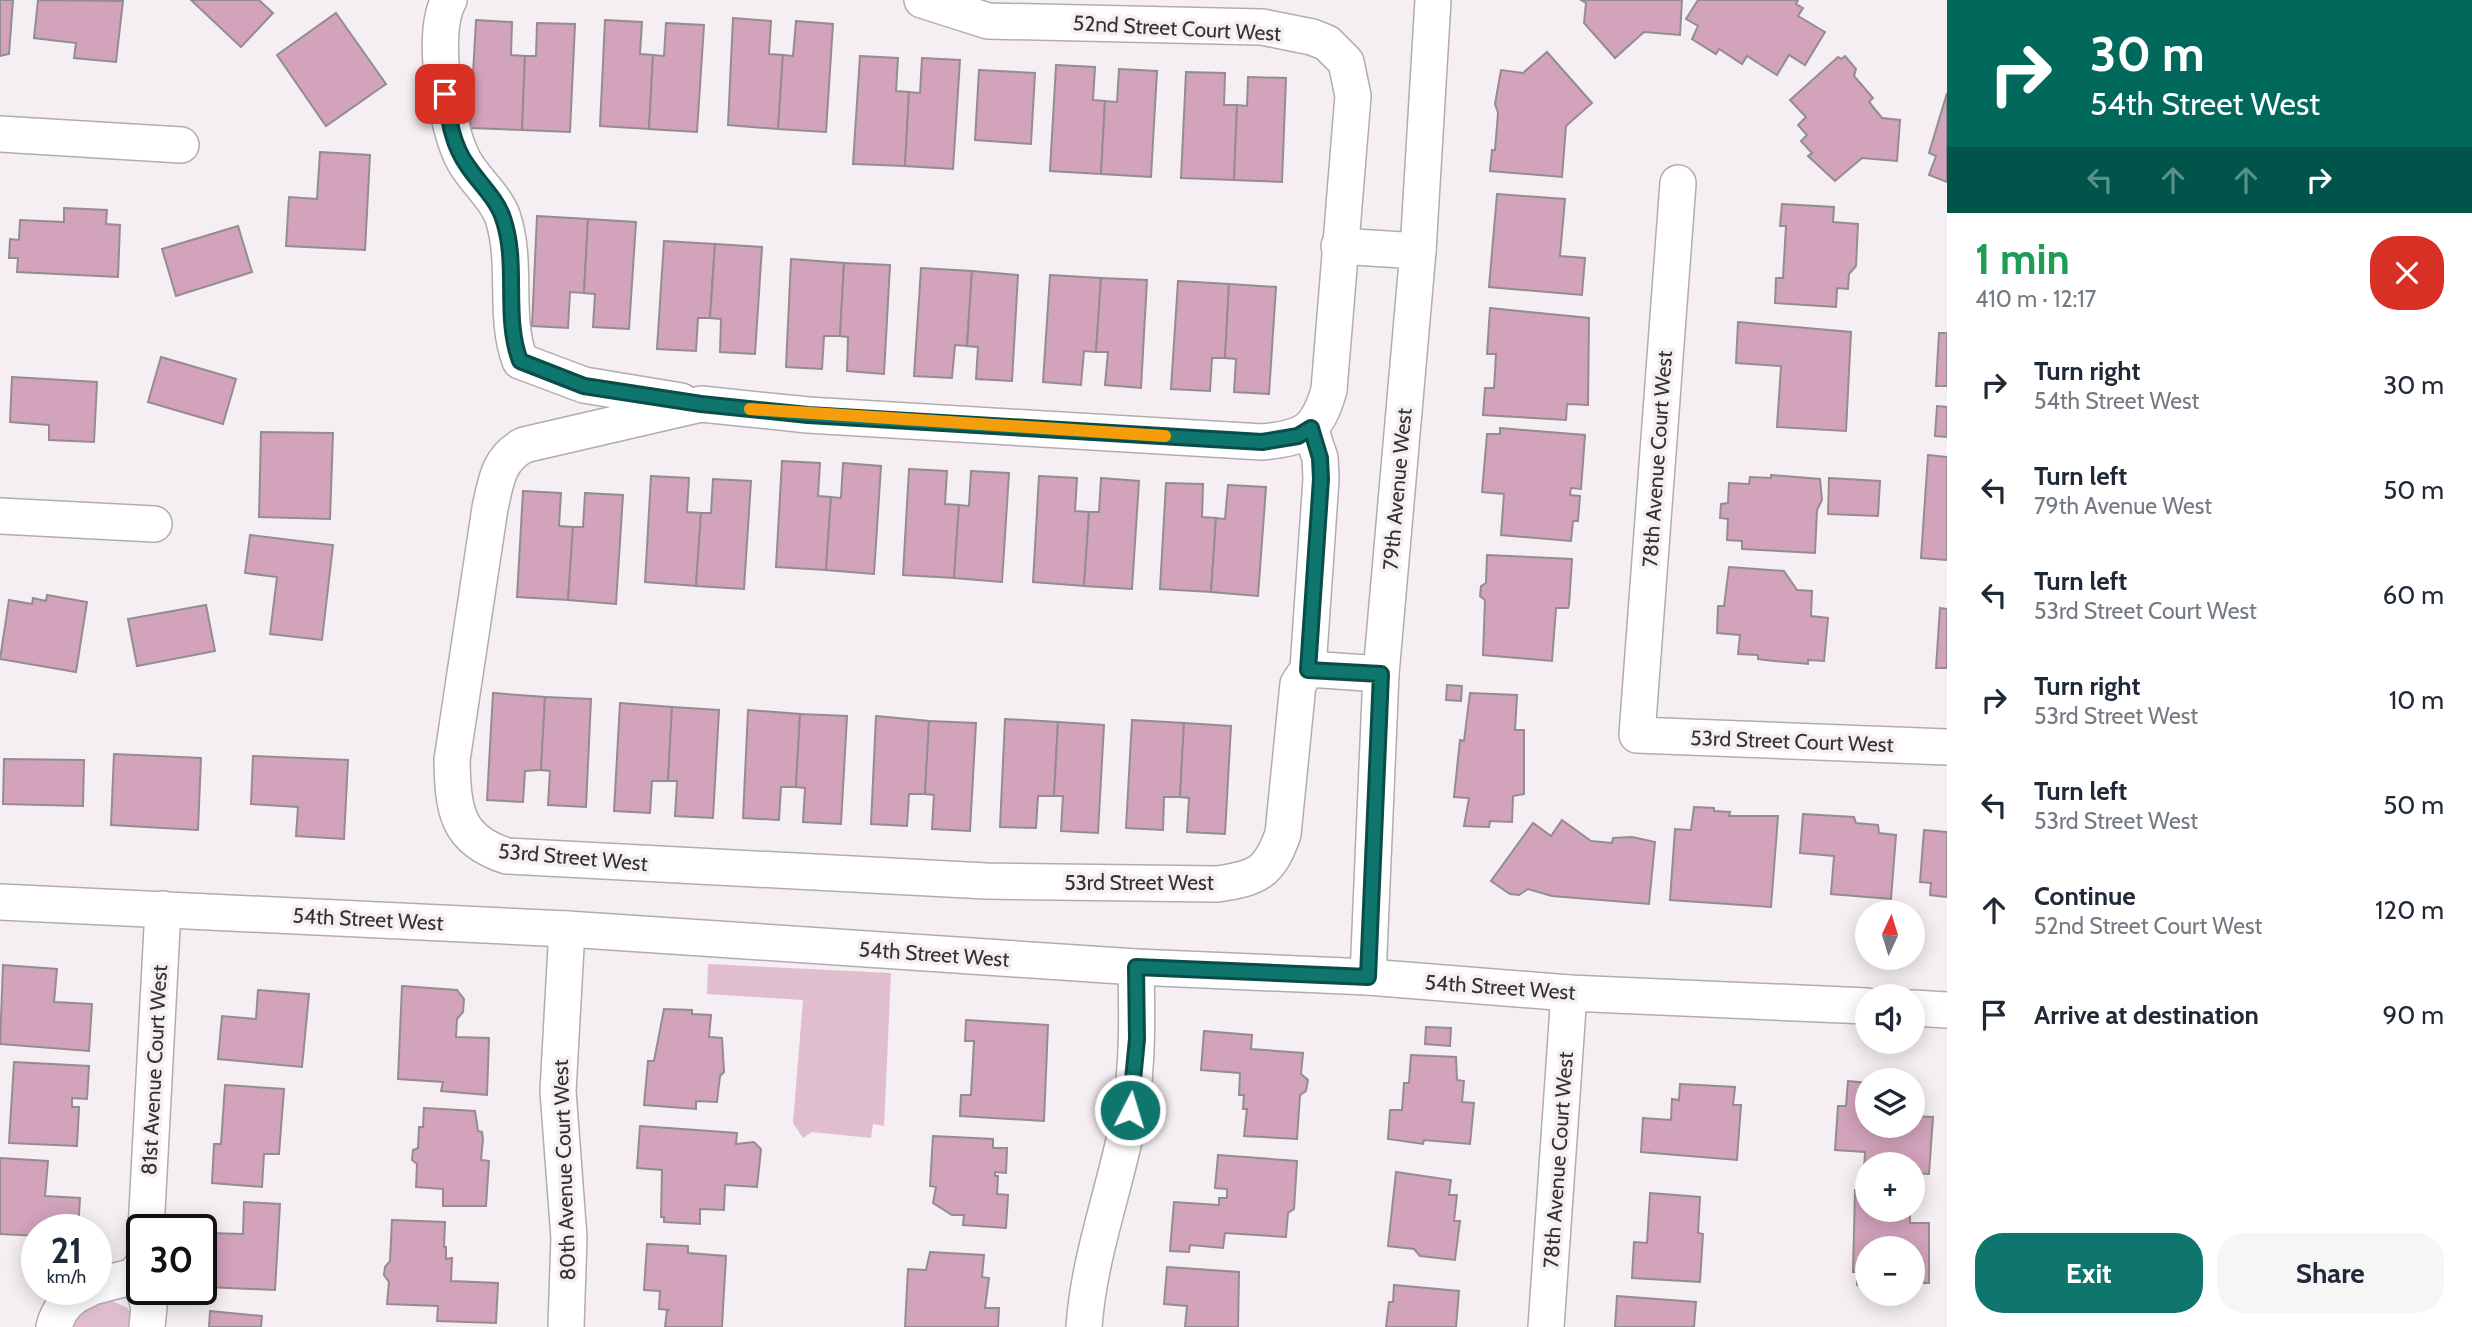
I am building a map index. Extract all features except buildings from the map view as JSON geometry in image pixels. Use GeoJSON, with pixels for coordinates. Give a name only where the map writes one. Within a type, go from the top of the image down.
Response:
{"type":"FeatureCollection","features":[{"type":"Feature","properties":{"kind":"street"},"geometry":{"type":"LineString","coordinates":[[449,0],[442,34],[441,72],[453,138],[465,163],[503,216],[509,245],[513,343],[520,361],[584,386],[701,404]]}},
{"type":"Feature","properties":{"kind":"street","name":"52nd Street Court West"},"geometry":{"type":"LineString","coordinates":[[922,0],[988,21],[1262,27],[1327,43],[1346,62],[1353,96],[1329,390],[1321,416],[1311,428]]}},
{"type":"Feature","properties":{"kind":"street","name":"79th Avenue West"},"geometry":{"type":"LineString","coordinates":[[1368,977],[1381,674],[1418,251],[1433,0]]}},
{"type":"Feature","properties":{"kind":"street"},"geometry":{"type":"LineString","coordinates":[[0,134],[181,145]]}},
{"type":"Feature","properties":{"kind":"street","name":"78th Avenue Court West"},"geometry":{"type":"LineString","coordinates":[[1637,735],[1678,183]]}},
{"type":"Feature","properties":{"kind":"street"},"geometry":{"type":"LineString","coordinates":[[1339,246],[1418,251]]}},
{"type":"Feature","properties":{"kind":"street","name":"53rd Street West"},"geometry":{"type":"LineString","coordinates":[[701,404],[808,415],[1262,442],[1298,436],[1311,428],[1320,458],[1321,479],[1308,670],[1298,684],[1283,834],[1276,855],[1264,870],[1248,880],[1217,884],[986,881],[507,856],[489,851],[464,831],[452,783],[452,760],[489,508],[499,467],[510,452],[524,445],[701,404]]}},
{"type":"Feature","properties":{"kind":"street"},"geometry":{"type":"LineString","coordinates":[[0,516],[154,524]]}},
{"type":"Feature","properties":{"kind":"street"},"geometry":{"type":"LineString","coordinates":[[1308,670],[1381,674]]}},
{"type":"Feature","properties":{"kind":"street","name":"53rd Street Court West"},"geometry":{"type":"LineString","coordinates":[[1637,735],[1947,747]]}},
{"type":"Feature","properties":{"kind":"street","name":"54th Street West"},"geometry":{"type":"LineString","coordinates":[[0,902],[567,929],[1136,967],[1368,977],[1569,993],[1855,1005]]}},
{"type":"Feature","properties":{"kind":"street","name":"81st Avenue Court West"},"geometry":{"type":"LineString","coordinates":[[147,1214],[163,909]]}},
{"type":"Feature","properties":{"kind":"street","name":"80th Avenue Court West"},"geometry":{"type":"LineString","coordinates":[[566,1327],[569,1226],[558,1091],[567,929]]}},
{"type":"Feature","properties":{"kind":"street"},"geometry":{"type":"LineString","coordinates":[[1084,1327],[1096,1253],[1130,1110],[1137,1039],[1136,967]]}},
{"type":"Feature","properties":{"kind":"street","name":"78th Avenue Court West"},"geometry":{"type":"LineString","coordinates":[[1546,1327],[1569,993]]}},
{"type":"Feature","properties":{"kind":"street"},"geometry":{"type":"LineString","coordinates":[[1925,1009],[1947,1010]]}},
{"type":"Feature","properties":{"kind":"street"},"geometry":{"type":"LineString","coordinates":[[54,1327],[58,1313],[66,1305]]}},
{"type":"Feature","properties":{"kind":"street"},"geometry":{"type":"LineString","coordinates":[[147,1327],[148,1305]]}},
{"type":"Feature","properties":{"kind":"shaded area"},"geometry":{"type":"Polygon","coordinates":[[[708,964],[891,973],[884,1126],[873,1124],[871,1138],[812,1132],[803,1138],[793,1123],[803,1000],[707,994],[708,964]]]}},
{"type":"Feature","properties":{"kind":"shaded area"},"geometry":{"type":"Polygon","coordinates":[[[112,1301],[128,1308],[140,1327],[65,1327],[72,1312],[88,1305],[112,1305],[112,1301]]]}},
{"type":"Feature","properties":{"kind":"slow traffic"},"geometry":{"type":"LineString","coordinates":[[750,409],[808,415],[1165,436]]}},
{"type":"Feature","properties":{"kind":"route"},"geometry":{"type":"LineString","coordinates":[[445,94],[453,138],[465,163],[503,216],[509,245],[513,343],[520,361],[537,370],[584,386],[701,404],[808,415],[1262,442],[1298,436],[1311,428],[1320,458],[1321,479],[1308,670],[1381,674],[1368,977],[1136,967],[1137,1039],[1130,1110]]}}]}
